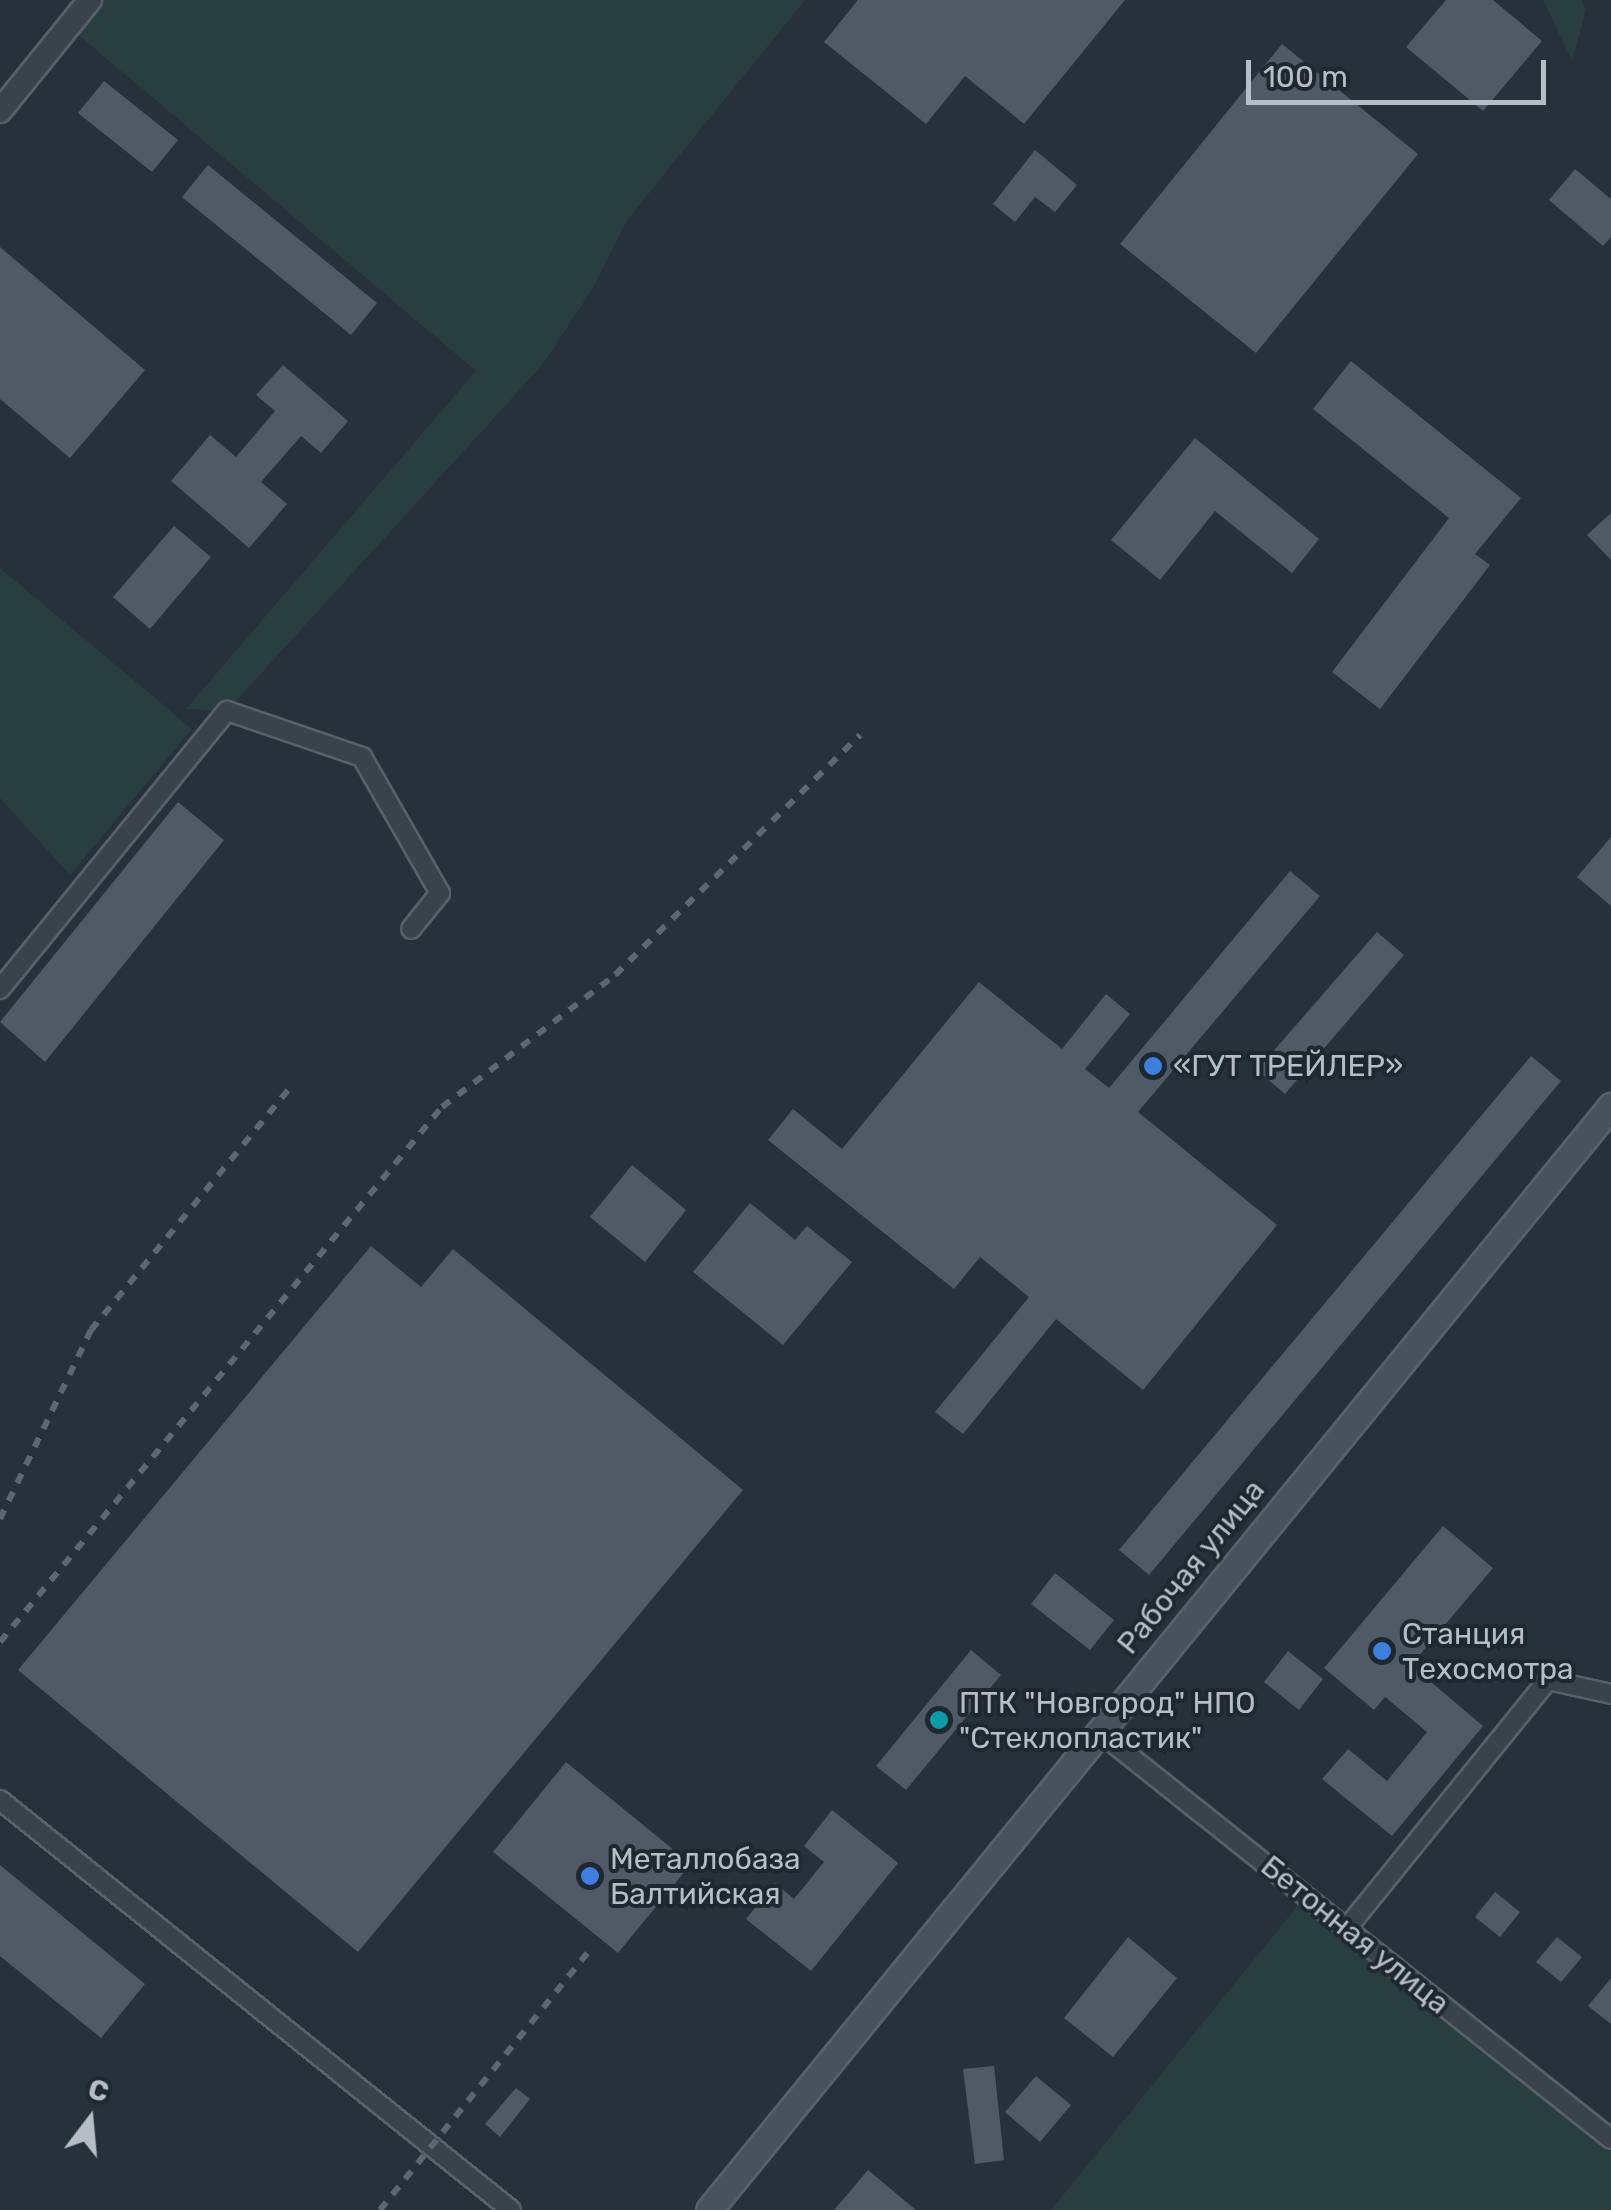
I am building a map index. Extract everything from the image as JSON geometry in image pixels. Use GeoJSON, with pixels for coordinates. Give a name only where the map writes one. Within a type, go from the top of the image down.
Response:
{"type":"FeatureCollection","features":[{"type":"Feature","properties":{"kind":"main road","name":"Рабочая улица"},"geometry":{"type":"LineString","coordinates":[[708,2210],[1611,1106]]}},
{"type":"Feature","properties":{"kind":"street"},"geometry":{"type":"LineString","coordinates":[[0,111],[90,0]]}},
{"type":"Feature","properties":{"kind":"street"},"geometry":{"type":"LineString","coordinates":[[0,989],[227,710],[362,757],[440,892],[412,929]]}},
{"type":"Feature","properties":{"kind":"street"},"geometry":{"type":"LineString","coordinates":[[1347,1928],[1548,1680],[1611,1694]]}},
{"type":"Feature","properties":{"kind":"street","name":"Бетонная улица"},"geometry":{"type":"LineString","coordinates":[[1098,1731],[1611,2139]]}},
{"type":"Feature","properties":{"kind":"street"},"geometry":{"type":"LineString","coordinates":[[0,1800],[510,2210]]}},
{"type":"Feature","properties":{"kind":"green space"},"geometry":{"type":"Polygon","coordinates":[[[90,0],[805,0],[628,219],[591,291],[543,364],[227,711],[186,709],[476,371],[68,26],[90,0]]]}},
{"type":"Feature","properties":{"kind":"green space"},"geometry":{"type":"Polygon","coordinates":[[[1543,0],[1582,0],[1586,10],[1572,61],[1543,0]]]}},
{"type":"Feature","properties":{"kind":"green space"},"geometry":{"type":"Polygon","coordinates":[[[0,568],[192,729],[70,875],[0,798],[0,568]]]}},
{"type":"Feature","properties":{"kind":"green space"},"geometry":{"type":"Polygon","coordinates":[[[1300,1903],[1611,2151],[1611,2210],[1051,2210],[1300,1903]]]}},
{"type":"Feature","properties":{"kind":"building"},"geometry":{"type":"Polygon","coordinates":[[[858,0],[1125,0],[1024,124],[965,76],[926,124],[824,42],[858,0]]]}},
{"type":"Feature","properties":{"kind":"building"},"geometry":{"type":"Polygon","coordinates":[[[1446,0],[1493,0],[1542,41],[1483,111],[1406,47],[1446,0]]]}},
{"type":"Feature","properties":{"kind":"building"},"geometry":{"type":"Polygon","coordinates":[[[1282,44],[1418,154],[1256,353],[1120,244],[1282,44]]]}},
{"type":"Feature","properties":{"kind":"building"},"geometry":{"type":"Polygon","coordinates":[[[104,81],[178,140],[152,172],[78,113],[104,81]]]}},
{"type":"Feature","properties":{"kind":"building"},"geometry":{"type":"Polygon","coordinates":[[[1035,150],[1077,185],[1055,212],[1035,197],[1015,222],[993,204],[1035,150]]]}},
{"type":"Feature","properties":{"kind":"building"},"geometry":{"type":"Polygon","coordinates":[[[208,165],[377,303],[351,335],[182,197],[208,165]]]}},
{"type":"Feature","properties":{"kind":"building"},"geometry":{"type":"Polygon","coordinates":[[[1575,169],[1611,199],[1611,237],[1603,246],[1549,200],[1575,169]]]}},
{"type":"Feature","properties":{"kind":"building"},"geometry":{"type":"Polygon","coordinates":[[[0,247],[145,370],[70,458],[0,399],[0,247]]]}},
{"type":"Feature","properties":{"kind":"building"},"geometry":{"type":"Polygon","coordinates":[[[1351,361],[1521,498],[1475,554],[1490,565],[1380,709],[1332,672],[1449,518],[1313,409],[1351,361]]]}},
{"type":"Feature","properties":{"kind":"building"},"geometry":{"type":"Polygon","coordinates":[[[283,365],[348,421],[321,453],[301,436],[261,482],[287,504],[249,548],[171,481],[210,435],[236,457],[275,411],[256,395],[283,365]]]}},
{"type":"Feature","properties":{"kind":"building"},"geometry":{"type":"Polygon","coordinates":[[[1195,438],[1319,539],[1292,573],[1215,511],[1160,580],[1111,540],[1195,438]]]}},
{"type":"Feature","properties":{"kind":"building"},"geometry":{"type":"Polygon","coordinates":[[[1611,513],[1611,560],[1587,535],[1611,513]]]}},
{"type":"Feature","properties":{"kind":"building"},"geometry":{"type":"Polygon","coordinates":[[[174,526],[211,557],[150,629],[113,597],[174,526]]]}},
{"type":"Feature","properties":{"kind":"building"},"geometry":{"type":"Polygon","coordinates":[[[178,802],[224,840],[45,1062],[0,1022],[178,802]]]}},
{"type":"Feature","properties":{"kind":"building"},"geometry":{"type":"Polygon","coordinates":[[[1611,837],[1611,906],[1577,877],[1611,837]]]}},
{"type":"Feature","properties":{"kind":"building"},"geometry":{"type":"Polygon","coordinates":[[[1290,871],[1320,896],[1138,1112],[1277,1225],[1143,1390],[1056,1319],[963,1434],[935,1412],[1029,1297],[980,1257],[954,1289],[768,1140],[793,1109],[842,1149],[979,982],[1062,1049],[1106,994],[1130,1014],[1085,1069],[1109,1088],[1290,871]]]}},
{"type":"Feature","properties":{"kind":"building"},"geometry":{"type":"Polygon","coordinates":[[[1377,932],[1404,955],[1285,1094],[1257,1070],[1377,932]]]}},
{"type":"Feature","properties":{"kind":"building"},"geometry":{"type":"Polygon","coordinates":[[[1531,1056],[1561,1081],[1149,1575],[1119,1550],[1531,1056]]]}},
{"type":"Feature","properties":{"kind":"building"},"geometry":{"type":"Polygon","coordinates":[[[632,1165],[686,1210],[645,1262],[590,1217],[632,1165]]]}},
{"type":"Feature","properties":{"kind":"building"},"geometry":{"type":"Polygon","coordinates":[[[750,1203],[795,1240],[807,1226],[852,1262],[783,1345],[693,1272],[750,1203]]]}},
{"type":"Feature","properties":{"kind":"building"},"geometry":{"type":"Polygon","coordinates":[[[371,1246],[421,1287],[453,1249],[743,1490],[358,1952],[18,1670],[371,1246]]]}},
{"type":"Feature","properties":{"kind":"building"},"geometry":{"type":"Polygon","coordinates":[[[1443,1526],[1493,1568],[1411,1665],[1483,1726],[1392,1836],[1322,1779],[1348,1749],[1387,1781],[1427,1732],[1385,1697],[1374,1710],[1324,1668],[1443,1526]]]}},
{"type":"Feature","properties":{"kind":"building"},"geometry":{"type":"Polygon","coordinates":[[[1055,1573],[1114,1620],[1090,1650],[1031,1604],[1055,1573]]]}},
{"type":"Feature","properties":{"kind":"building","name":"ПТК \"Новгород\" НПО \"Стеклопластик\""},"geometry":{"type":"Polygon","coordinates":[[[971,1650],[1001,1675],[906,1790],[876,1766],[971,1650]]]}},
{"type":"Feature","properties":{"kind":"building"},"geometry":{"type":"Polygon","coordinates":[[[1288,1651],[1323,1679],[1299,1710],[1264,1682],[1288,1651]]]}},
{"type":"Feature","properties":{"kind":"building"},"geometry":{"type":"Polygon","coordinates":[[[566,1762],[691,1864],[618,1953],[493,1852],[566,1762]]]}},
{"type":"Feature","properties":{"kind":"building"},"geometry":{"type":"Polygon","coordinates":[[[832,1810],[898,1863],[811,1971],[746,1919],[775,1883],[794,1899],[824,1862],[804,1846],[832,1810]]]}},
{"type":"Feature","properties":{"kind":"building"},"geometry":{"type":"Polygon","coordinates":[[[0,1865],[145,1984],[101,2038],[0,1956],[0,1865]]]}},
{"type":"Feature","properties":{"kind":"building"},"geometry":{"type":"Polygon","coordinates":[[[1495,1892],[1520,1912],[1500,1937],[1475,1917],[1495,1892]]]}},
{"type":"Feature","properties":{"kind":"building"},"geometry":{"type":"Polygon","coordinates":[[[1128,1937],[1177,1978],[1113,2057],[1064,2018],[1128,1937]]]}},
{"type":"Feature","properties":{"kind":"building"},"geometry":{"type":"Polygon","coordinates":[[[1557,1937],[1582,1957],[1561,1982],[1536,1962],[1557,1937]]]}},
{"type":"Feature","properties":{"kind":"building"},"geometry":{"type":"Polygon","coordinates":[[[1611,1978],[1611,2024],[1588,2006],[1611,1978]]]}},
{"type":"Feature","properties":{"kind":"building"},"geometry":{"type":"Polygon","coordinates":[[[994,2066],[1004,2160],[975,2164],[963,2069],[994,2066]]]}},
{"type":"Feature","properties":{"kind":"building"},"geometry":{"type":"Polygon","coordinates":[[[1036,2076],[1071,2105],[1040,2142],[1005,2112],[1036,2076]]]}},
{"type":"Feature","properties":{"kind":"building"},"geometry":{"type":"Polygon","coordinates":[[[516,2088],[530,2099],[500,2137],[485,2124],[516,2088]]]}},
{"type":"Feature","properties":{"kind":"building"},"geometry":{"type":"Polygon","coordinates":[[[868,2170],[916,2210],[834,2210],[868,2170]]]}},
{"type":"Feature","properties":{"kind":"railway"},"geometry":{"type":"LineString","coordinates":[[0,1642],[442,1107],[615,975],[860,735]]}},
{"type":"Feature","properties":{"kind":"railway"},"geometry":{"type":"LineString","coordinates":[[0,1519],[91,1330],[289,1089]]}},
{"type":"Feature","properties":{"kind":"railway"},"geometry":{"type":"LineString","coordinates":[[380,2210],[590,1950]]}},
{"type":"Feature","properties":{"kind":"place","name":"«ГУТ ТРЕЙЛЕР»"},"geometry":{"type":"Point","coordinates":[1153,1066]}},
{"type":"Feature","properties":{"kind":"place","name":"Станция Техосмотра"},"geometry":{"type":"Point","coordinates":[1382,1651]}},
{"type":"Feature","properties":{"kind":"place","name":"ПТК \"Новгород\" НПО \"Стеклопластик\""},"geometry":{"type":"Point","coordinates":[939,1720]}},
{"type":"Feature","properties":{"kind":"place","name":"Металлобаза Балтийская"},"geometry":{"type":"Point","coordinates":[590,1876]}}]}
